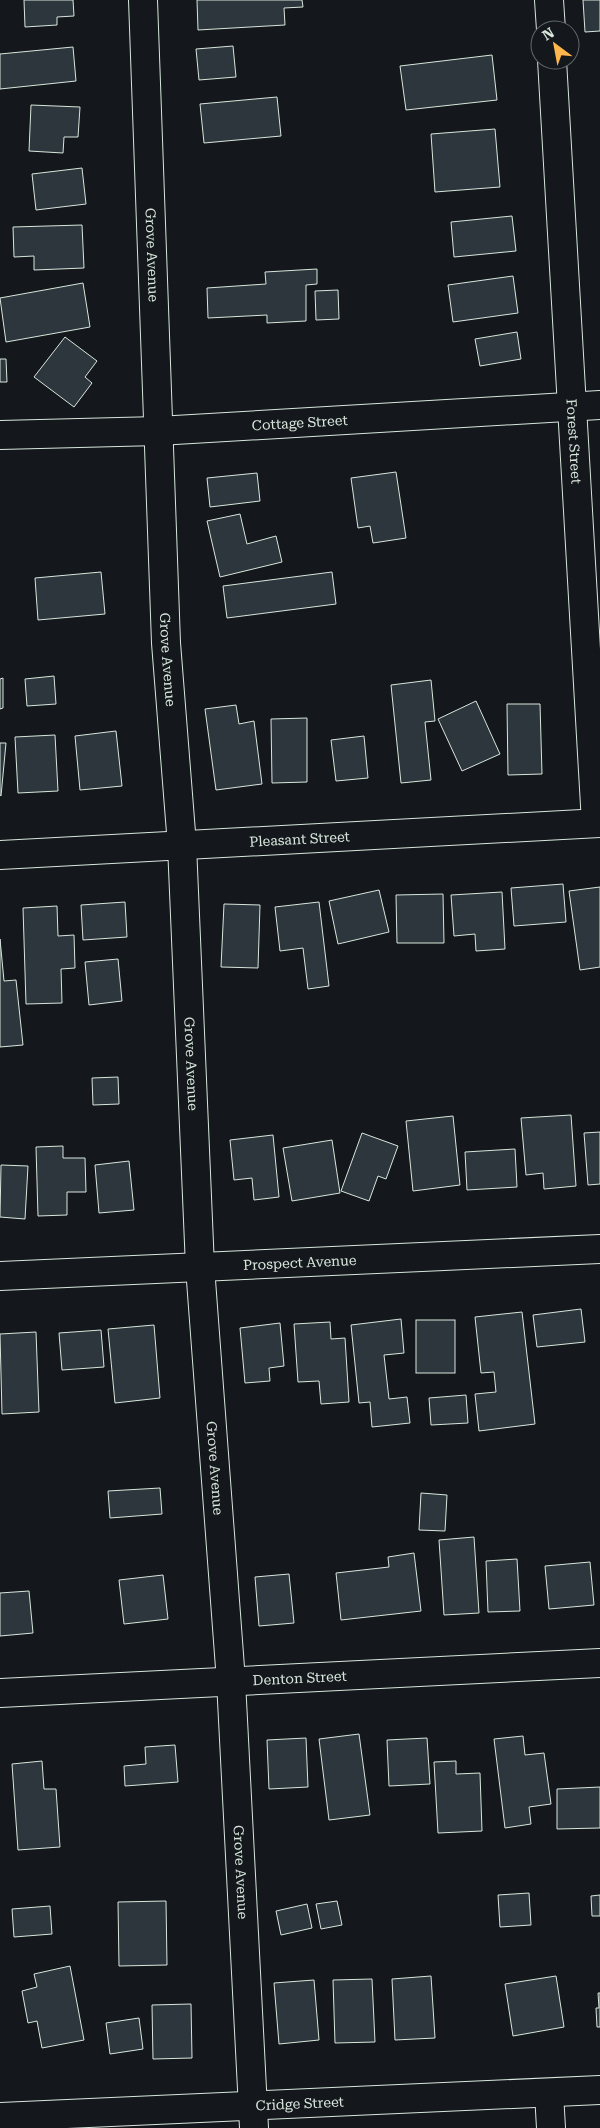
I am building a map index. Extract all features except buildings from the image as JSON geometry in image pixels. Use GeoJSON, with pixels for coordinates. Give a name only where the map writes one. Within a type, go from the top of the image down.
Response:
{"type":"FeatureCollection","features":[{"type":"Feature","properties":{"kind":"street","name":"Grove Avenue"},"geometry":{"type":"LineString","coordinates":[[143,0],[166,642],[182,846],[200,1267],[231,1681],[253,2117]]}},
{"type":"Feature","properties":{"kind":"street"},"geometry":{"type":"LineString","coordinates":[[549,0],[550,20]]}},
{"type":"Feature","properties":{"kind":"street","name":"Forest Street"},"geometry":{"type":"LineString","coordinates":[[553,70],[598,823]]}},
{"type":"Feature","properties":{"kind":"street","name":"Cottage Street"},"geometry":{"type":"LineString","coordinates":[[0,435],[158,431],[600,405]]}},
{"type":"Feature","properties":{"kind":"street","name":"Pleasant Street"},"geometry":{"type":"LineString","coordinates":[[0,855],[598,823]]}},
{"type":"Feature","properties":{"kind":"street","name":"Prospect Avenue"},"geometry":{"type":"LineString","coordinates":[[0,1276],[600,1249]]}},
{"type":"Feature","properties":{"kind":"street","name":"Denton Street"},"geometry":{"type":"LineString","coordinates":[[0,1693],[600,1663]]}},
{"type":"Feature","properties":{"kind":"street","name":"Cridge Street"},"geometry":{"type":"LineString","coordinates":[[0,2116],[253,2117],[600,2090]]}},
{"type":"Feature","properties":{"kind":"street"},"geometry":{"type":"LineString","coordinates":[[549,2093],[551,2128]]}}]}
